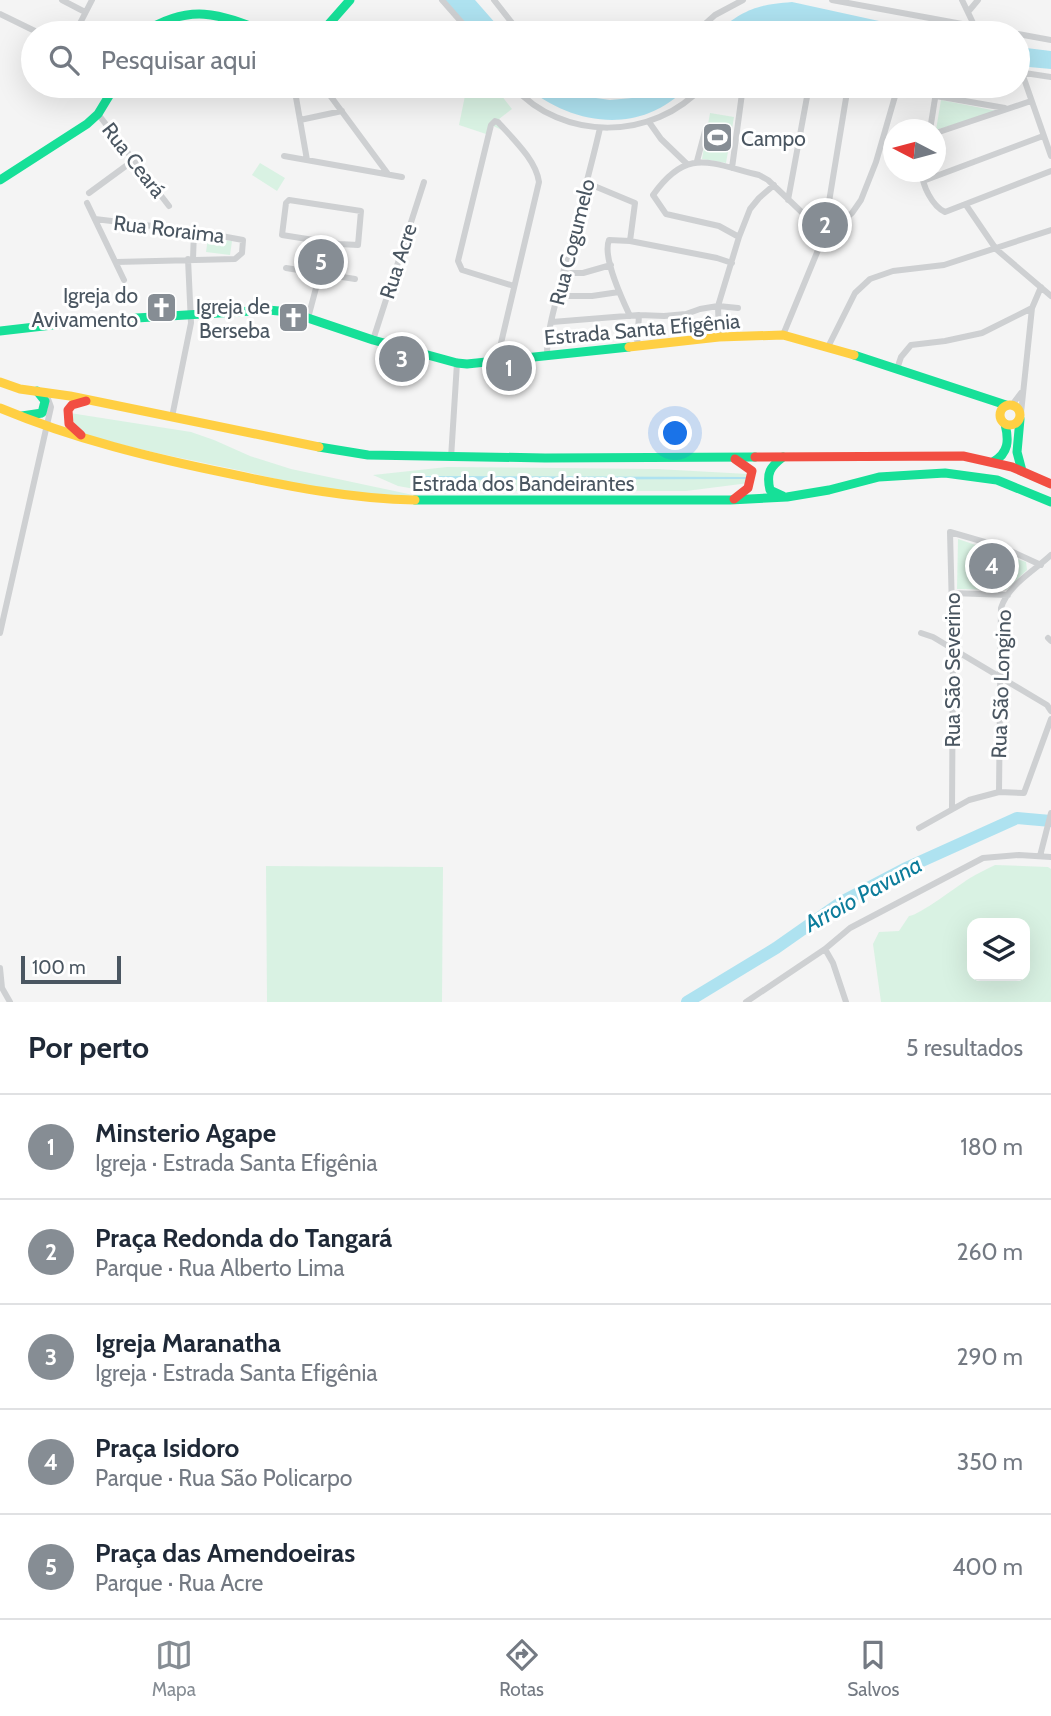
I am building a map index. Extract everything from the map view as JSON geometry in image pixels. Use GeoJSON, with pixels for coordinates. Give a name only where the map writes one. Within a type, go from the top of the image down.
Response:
{"type":"FeatureCollection","features":[{"type":"Feature","properties":{"kind":"main road"},"geometry":{"type":"LineString","coordinates":[[332,21],[350,0]]}},
{"type":"Feature","properties":{"kind":"main road"},"geometry":{"type":"LineString","coordinates":[[154,21],[183,7],[201,5],[219,9],[243,21]]}},
{"type":"Feature","properties":{"kind":"main road"},"geometry":{"type":"LineString","coordinates":[[0,180],[88,124],[108,98]]}},
{"type":"Feature","properties":{"kind":"main road","name":"Estrada Santa Efigênia"},"geometry":{"type":"LineString","coordinates":[[0,331],[87,321],[268,310],[308,318],[373,340],[457,363],[719,337],[783,335],[897,369],[992,402],[1009,405]]}},
{"type":"Feature","properties":{"kind":"main road","name":"Estrada dos Bandeirantes"},"geometry":{"type":"LineString","coordinates":[[0,382],[17,388],[93,400],[346,452],[393,457],[962,456],[1022,471],[1051,484]]}},
{"type":"Feature","properties":{"kind":"main road"},"geometry":{"type":"LineString","coordinates":[[18,416],[41,413],[46,406],[41,392]]}},
{"type":"Feature","properties":{"kind":"main road"},"geometry":{"type":"LineString","coordinates":[[84,437],[69,424],[68,410],[74,404],[93,400]]}},
{"type":"Feature","properties":{"kind":"main road"},"geometry":{"type":"LineString","coordinates":[[992,402],[1008,435],[1008,445],[1002,457],[993,462]]}},
{"type":"Feature","properties":{"kind":"main road"},"geometry":{"type":"LineString","coordinates":[[1002,420],[1001,410],[1009,405],[1018,408],[1020,416],[1016,447],[1022,471]]}},
{"type":"Feature","properties":{"kind":"main road","name":"Estrada dos Bandeirantes"},"geometry":{"type":"LineString","coordinates":[[0,408],[46,427],[166,461],[291,487],[373,499],[730,500],[787,497],[879,477],[945,473],[998,480],[1051,502]]}},
{"type":"Feature","properties":{"kind":"main road"},"geometry":{"type":"LineString","coordinates":[[1002,420],[1012,425],[1020,416]]}},
{"type":"Feature","properties":{"kind":"main road"},"geometry":{"type":"LineString","coordinates":[[784,457],[770,467],[767,483],[773,493],[787,497]]}},
{"type":"Feature","properties":{"kind":"main road"},"geometry":{"type":"LineString","coordinates":[[730,500],[747,491],[752,480],[752,471],[733,458]]}},
{"type":"Feature","properties":{"kind":"street"},"geometry":{"type":"LineString","coordinates":[[62,0],[85,12]]}},
{"type":"Feature","properties":{"kind":"street"},"geometry":{"type":"LineString","coordinates":[[81,21],[92,0]]}},
{"type":"Feature","properties":{"kind":"street"},"geometry":{"type":"LineString","coordinates":[[442,0],[460,21]]}},
{"type":"Feature","properties":{"kind":"street"},"geometry":{"type":"LineString","coordinates":[[494,0],[511,21]]}},
{"type":"Feature","properties":{"kind":"street"},"geometry":{"type":"LineString","coordinates":[[709,21],[724,8],[743,0]]}},
{"type":"Feature","properties":{"kind":"street"},"geometry":{"type":"LineString","coordinates":[[835,0],[944,21]]}},
{"type":"Feature","properties":{"kind":"street"},"geometry":{"type":"LineString","coordinates":[[962,0],[972,21]]}},
{"type":"Feature","properties":{"kind":"street"},"geometry":{"type":"LineString","coordinates":[[968,12],[978,0]]}},
{"type":"Feature","properties":{"kind":"street"},"geometry":{"type":"LineString","coordinates":[[0,14],[21,24]]}},
{"type":"Feature","properties":{"kind":"street"},"geometry":{"type":"LineString","coordinates":[[1030,36],[1051,40]]}},
{"type":"Feature","properties":{"kind":"street"},"geometry":{"type":"LineString","coordinates":[[1030,74],[1051,77]]}},
{"type":"Feature","properties":{"kind":"street"},"geometry":{"type":"LineString","coordinates":[[296,98],[307,160]]}},
{"type":"Feature","properties":{"kind":"street"},"geometry":{"type":"LineString","coordinates":[[332,98],[388,174]]}},
{"type":"Feature","properties":{"kind":"street"},"geometry":{"type":"LineString","coordinates":[[527,98],[554,116],[583,126],[600,128],[628,127],[649,122],[670,113],[688,98]]}},
{"type":"Feature","properties":{"kind":"street"},"geometry":{"type":"LineString","coordinates":[[732,168],[741,98]]}},
{"type":"Feature","properties":{"kind":"street"},"geometry":{"type":"LineString","coordinates":[[788,200],[806,98]]}},
{"type":"Feature","properties":{"kind":"street"},"geometry":{"type":"LineString","coordinates":[[827,214],[846,98]]}},
{"type":"Feature","properties":{"kind":"street"},"geometry":{"type":"LineString","coordinates":[[783,335],[823,238],[858,206],[865,192],[894,98]]}},
{"type":"Feature","properties":{"kind":"street"},"geometry":{"type":"LineString","coordinates":[[932,119],[936,98]]}},
{"type":"Feature","properties":{"kind":"street"},"geometry":{"type":"LineString","coordinates":[[948,98],[1007,108]]}},
{"type":"Feature","properties":{"kind":"street"},"geometry":{"type":"LineString","coordinates":[[1030,98],[1051,156]]}},
{"type":"Feature","properties":{"kind":"street"},"geometry":{"type":"LineString","coordinates":[[946,129],[1031,102]]}},
{"type":"Feature","properties":{"kind":"street"},"geometry":{"type":"LineString","coordinates":[[300,120],[342,111]]}},
{"type":"Feature","properties":{"kind":"street","name":"Rua Ceará"},"geometry":{"type":"LineString","coordinates":[[98,114],[169,206]]}},
{"type":"Feature","properties":{"kind":"street"},"geometry":{"type":"LineString","coordinates":[[497,360],[539,182],[538,174],[524,153],[495,121],[491,125],[458,261],[462,270],[514,286]]}},
{"type":"Feature","properties":{"kind":"street"},"geometry":{"type":"LineString","coordinates":[[649,122],[687,164]]}},
{"type":"Feature","properties":{"kind":"street","name":"Rua Cogumelo"},"geometry":{"type":"LineString","coordinates":[[547,355],[572,230],[600,128]]}},
{"type":"Feature","properties":{"kind":"street"},"geometry":{"type":"LineString","coordinates":[[697,161],[705,131]]}},
{"type":"Feature","properties":{"kind":"street"},"geometry":{"type":"LineString","coordinates":[[946,172],[1044,136]]}},
{"type":"Feature","properties":{"kind":"street"},"geometry":{"type":"LineString","coordinates":[[284,156],[402,177]]}},
{"type":"Feature","properties":{"kind":"street"},"geometry":{"type":"LineString","coordinates":[[89,193],[134,160]]}},
{"type":"Feature","properties":{"kind":"street"},"geometry":{"type":"LineString","coordinates":[[739,237],[719,226],[666,214],[653,195],[677,168],[687,164],[697,161],[732,168],[759,175],[774,186],[811,221],[823,238]]}},
{"type":"Feature","properties":{"kind":"street"},"geometry":{"type":"LineString","coordinates":[[923,182],[942,211],[966,205],[1051,172]]}},
{"type":"Feature","properties":{"kind":"street","name":"Rua Acre"},"geometry":{"type":"LineString","coordinates":[[373,340],[424,182]]}},
{"type":"Feature","properties":{"kind":"street"},"geometry":{"type":"LineString","coordinates":[[587,183],[635,203],[630,240]]}},
{"type":"Feature","properties":{"kind":"street"},"geometry":{"type":"LineString","coordinates":[[719,337],[718,306],[739,237],[750,209],[774,186]]}},
{"type":"Feature","properties":{"kind":"street","name":"Rua Acre"},"geometry":{"type":"LineString","coordinates":[[289,200],[360,211],[358,244],[339,244],[281,234],[289,200]]}},
{"type":"Feature","properties":{"kind":"street"},"geometry":{"type":"LineString","coordinates":[[87,203],[124,280]]}},
{"type":"Feature","properties":{"kind":"street"},"geometry":{"type":"LineString","coordinates":[[966,205],[996,249],[1051,296]]}},
{"type":"Feature","properties":{"kind":"street"},"geometry":{"type":"LineString","coordinates":[[811,221],[827,214]]}},
{"type":"Feature","properties":{"kind":"street"},"geometry":{"type":"LineString","coordinates":[[827,214],[841,223]]}},
{"type":"Feature","properties":{"kind":"street","name":"Rua Roraima"},"geometry":{"type":"LineString","coordinates":[[95,219],[243,240],[242,253],[235,259],[190,259]]}},
{"type":"Feature","properties":{"kind":"street"},"geometry":{"type":"LineString","coordinates":[[828,347],[855,293],[870,279],[893,271],[944,265],[1051,230]]}},
{"type":"Feature","properties":{"kind":"street"},"geometry":{"type":"LineString","coordinates":[[173,417],[191,323],[190,259],[194,231]]}},
{"type":"Feature","properties":{"kind":"street"},"geometry":{"type":"LineString","coordinates":[[630,316],[619,292],[607,242],[616,239],[630,240],[732,263]]}},
{"type":"Feature","properties":{"kind":"street"},"geometry":{"type":"LineString","coordinates":[[305,271],[310,240]]}},
{"type":"Feature","properties":{"kind":"street"},"geometry":{"type":"LineString","coordinates":[[334,276],[339,244]]}},
{"type":"Feature","properties":{"kind":"street"},"geometry":{"type":"LineString","coordinates":[[116,262],[190,259]]}},
{"type":"Feature","properties":{"kind":"street"},"geometry":{"type":"LineString","coordinates":[[563,272],[583,273],[611,265]]}},
{"type":"Feature","properties":{"kind":"street","name":"Rua Acre"},"geometry":{"type":"LineString","coordinates":[[286,268],[355,279]]}},
{"type":"Feature","properties":{"kind":"street"},"geometry":{"type":"LineString","coordinates":[[308,318],[320,273]]}},
{"type":"Feature","properties":{"kind":"street"},"geometry":{"type":"LineString","coordinates":[[1020,416],[1032,308],[1041,287]]}},
{"type":"Feature","properties":{"kind":"street"},"geometry":{"type":"LineString","coordinates":[[557,296],[592,296],[619,292]]}},
{"type":"Feature","properties":{"kind":"street"},"geometry":{"type":"LineString","coordinates":[[552,322],[686,314],[718,306],[738,308]]}},
{"type":"Feature","properties":{"kind":"street"},"geometry":{"type":"LineString","coordinates":[[897,369],[901,357],[911,345],[945,341],[982,332],[1032,308]]}},
{"type":"Feature","properties":{"kind":"street"},"geometry":{"type":"LineString","coordinates":[[637,347],[639,315]]}},
{"type":"Feature","properties":{"kind":"street"},"geometry":{"type":"LineString","coordinates":[[451,458],[457,363]]}},
{"type":"Feature","properties":{"kind":"street"},"geometry":{"type":"LineString","coordinates":[[1009,405],[1022,391]]}},
{"type":"Feature","properties":{"kind":"street"},"geometry":{"type":"LineString","coordinates":[[0,633],[51,407],[41,392]]}},
{"type":"Feature","properties":{"kind":"street","name":"Rua São Severino"},"geometry":{"type":"LineString","coordinates":[[952,808],[954,649],[950,532],[978,539],[1041,565]]}},
{"type":"Feature","properties":{"kind":"street","name":"Rua São Longino"},"geometry":{"type":"LineString","coordinates":[[999,792],[1001,608],[1008,595],[1051,555]]}},
{"type":"Feature","properties":{"kind":"street"},"geometry":{"type":"LineString","coordinates":[[951,593],[1008,595]]}},
{"type":"Feature","properties":{"kind":"street"},"geometry":{"type":"LineString","coordinates":[[920,633],[999,675],[1051,710]]}},
{"type":"Feature","properties":{"kind":"street"},"geometry":{"type":"LineString","coordinates":[[919,828],[970,800],[999,792],[1020,794],[1026,791],[1051,719]]}},
{"type":"Feature","properties":{"kind":"street"},"geometry":{"type":"LineString","coordinates":[[1040,856],[1049,819]]}},
{"type":"Feature","properties":{"kind":"street"},"geometry":{"type":"LineString","coordinates":[[746,1002],[825,949],[856,924],[983,858],[997,855],[1051,857]]}},
{"type":"Feature","properties":{"kind":"street"},"geometry":{"type":"LineString","coordinates":[[825,949],[838,975],[846,1002]]}},
{"type":"Feature","properties":{"kind":"street"},"geometry":{"type":"LineString","coordinates":[[0,968],[2,988],[10,1002]]}},
{"type":"Feature","properties":{"kind":"green space"},"geometry":{"type":"Polygon","coordinates":[[[465,98],[503,98],[512,109],[499,119],[502,130],[493,126],[486,134],[459,125],[465,98]]]}},
{"type":"Feature","properties":{"kind":"green space"},"geometry":{"type":"Polygon","coordinates":[[[941,100],[997,111],[946,127],[946,119],[938,119],[941,100]]]}},
{"type":"Feature","properties":{"kind":"green space","name":"Campo"},"geometry":{"type":"Polygon","coordinates":[[[710,113],[734,117],[726,163],[702,159],[710,113]]]}},
{"type":"Feature","properties":{"kind":"green space"},"geometry":{"type":"Polygon","coordinates":[[[260,163],[285,178],[277,191],[252,175],[260,163]]]}},
{"type":"Feature","properties":{"kind":"green space"},"geometry":{"type":"Polygon","coordinates":[[[208,238],[232,241],[230,255],[206,252],[208,238]]]}},
{"type":"Feature","properties":{"kind":"green space"},"geometry":{"type":"Polygon","coordinates":[[[310,245],[336,249],[331,279],[306,275],[310,245]]]}},
{"type":"Feature","properties":{"kind":"green space"},"geometry":{"type":"Polygon","coordinates":[[[70,413],[191,432],[291,469],[413,495],[370,496],[323,489],[135,448],[77,432],[70,413]]]}},
{"type":"Feature","properties":{"kind":"green space"},"geometry":{"type":"Polygon","coordinates":[[[447,467],[657,469],[748,474],[749,483],[686,491],[426,491],[398,486],[373,475],[447,467]]]}},
{"type":"Feature","properties":{"kind":"green space"},"geometry":{"type":"Polygon","coordinates":[[[958,539],[1026,562],[1027,570],[1006,590],[957,589],[958,539]]]}},
{"type":"Feature","properties":{"kind":"green space"},"geometry":{"type":"Polygon","coordinates":[[[995,865],[1051,869],[1051,1002],[881,1002],[873,944],[879,932],[899,931],[909,916],[921,911],[970,878],[995,865]]]}},
{"type":"Feature","properties":{"kind":"green space"},"geometry":{"type":"Polygon","coordinates":[[[266,866],[443,867],[442,1002],[267,1002],[266,866]]]}},
{"type":"Feature","properties":{"kind":"water"},"geometry":{"type":"Polygon","coordinates":[[[444,0],[475,0],[493,21],[464,21],[444,0]]]}},
{"type":"Feature","properties":{"kind":"water"},"geometry":{"type":"Polygon","coordinates":[[[792,2],[879,21],[731,21],[750,10],[792,2]]]}},
{"type":"Feature","properties":{"kind":"water"},"geometry":{"type":"Polygon","coordinates":[[[1030,48],[1051,51],[1051,69],[1030,67],[1030,48]]]}},
{"type":"Feature","properties":{"kind":"water"},"geometry":{"type":"Polygon","coordinates":[[[542,98],[675,98],[655,111],[617,120],[584,116],[542,98]]]}},
{"type":"Feature","properties":{"kind":"water"},"geometry":{"type":"Polygon","coordinates":[[[414,476],[747,477],[747,479],[414,480],[414,476]]]}},
{"type":"Feature","properties":{"kind":"waterway","name":"Arroio Pavuna"},"geometry":{"type":"LineString","coordinates":[[687,1002],[776,948],[843,901],[904,869],[1017,818],[1051,821]]}},
{"type":"Feature","properties":{"kind":"traffic: fast"},"geometry":{"type":"LineString","coordinates":[[332,21],[350,0]]}},
{"type":"Feature","properties":{"kind":"traffic: fast"},"geometry":{"type":"LineString","coordinates":[[168,21],[204,14],[237,21]]}},
{"type":"Feature","properties":{"kind":"traffic: fast"},"geometry":{"type":"LineString","coordinates":[[0,180],[87,124],[98,114],[108,98]]}},
{"type":"Feature","properties":{"kind":"traffic: fast"},"geometry":{"type":"LineString","coordinates":[[0,331],[87,321],[268,310],[290,312],[373,340],[457,363],[629,347]]}},
{"type":"Feature","properties":{"kind":"traffic: fast"},"geometry":{"type":"LineString","coordinates":[[854,355],[1006,405]]}},
{"type":"Feature","properties":{"kind":"traffic: fast"},"geometry":{"type":"LineString","coordinates":[[22,416],[42,413],[45,401],[37,391]]}},
{"type":"Feature","properties":{"kind":"traffic: fast"},"geometry":{"type":"LineString","coordinates":[[1020,419],[1017,452],[1022,471]]}},
{"type":"Feature","properties":{"kind":"traffic: fast"},"geometry":{"type":"LineString","coordinates":[[993,462],[1002,455],[1007,446],[1005,424]]}},
{"type":"Feature","properties":{"kind":"traffic: fast"},"geometry":{"type":"LineString","coordinates":[[319,447],[368,455],[755,457]]}},
{"type":"Feature","properties":{"kind":"traffic: fast"},"geometry":{"type":"LineString","coordinates":[[783,457],[772,467],[769,475],[770,490],[783,496]]}},
{"type":"Feature","properties":{"kind":"traffic: fast"},"geometry":{"type":"LineString","coordinates":[[415,500],[730,500],[787,497],[879,477],[945,473],[997,480],[1051,502]]}},
{"type":"Feature","properties":{"kind":"traffic: slow"},"geometry":{"type":"LineString","coordinates":[[629,347],[719,337],[783,335],[854,355]]}},
{"type":"Feature","properties":{"kind":"traffic: slow"},"geometry":{"type":"LineString","coordinates":[[0,382],[20,389],[70,396],[319,447]]}},
{"type":"Feature","properties":{"kind":"traffic: slow"},"geometry":{"type":"LineString","coordinates":[[1006,405],[1014,405],[1020,415],[1014,425],[1006,425],[1000,419],[1000,411],[1006,405]]}},
{"type":"Feature","properties":{"kind":"traffic: slow"},"geometry":{"type":"LineString","coordinates":[[0,408],[85,438],[201,468],[323,492],[415,500]]}},
{"type":"Feature","properties":{"kind":"traffic: jam"},"geometry":{"type":"LineString","coordinates":[[81,435],[69,424],[68,410],[72,405],[86,401]]}},
{"type":"Feature","properties":{"kind":"traffic: jam"},"geometry":{"type":"LineString","coordinates":[[755,457],[963,456],[1012,467],[1051,484]]}},
{"type":"Feature","properties":{"kind":"traffic: jam"},"geometry":{"type":"LineString","coordinates":[[734,499],[748,488],[752,471],[735,459]]}},
{"type":"Feature","properties":{"kind":"place","name":"Campo"},"geometry":{"type":"Point","coordinates":[718,138]}},
{"type":"Feature","properties":{"kind":"place","name":"Praça Redonda do Tangará"},"geometry":{"type":"Point","coordinates":[825,225]}},
{"type":"Feature","properties":{"kind":"place","name":"Praça das Amendoeiras"},"geometry":{"type":"Point","coordinates":[321,262]}},
{"type":"Feature","properties":{"kind":"place","name":"Igreja do Avivamento"},"geometry":{"type":"Point","coordinates":[161,307]}},
{"type":"Feature","properties":{"kind":"place","name":"Igreja de Berseba"},"geometry":{"type":"Point","coordinates":[293,318]}},
{"type":"Feature","properties":{"kind":"place","name":"Igreja Maranatha"},"geometry":{"type":"Point","coordinates":[402,359]}},
{"type":"Feature","properties":{"kind":"place","name":"Minsterio Agape"},"geometry":{"type":"Point","coordinates":[509,368]}},
{"type":"Feature","properties":{"kind":"place","name":"Praça Isidoro"},"geometry":{"type":"Point","coordinates":[992,566]}}]}
